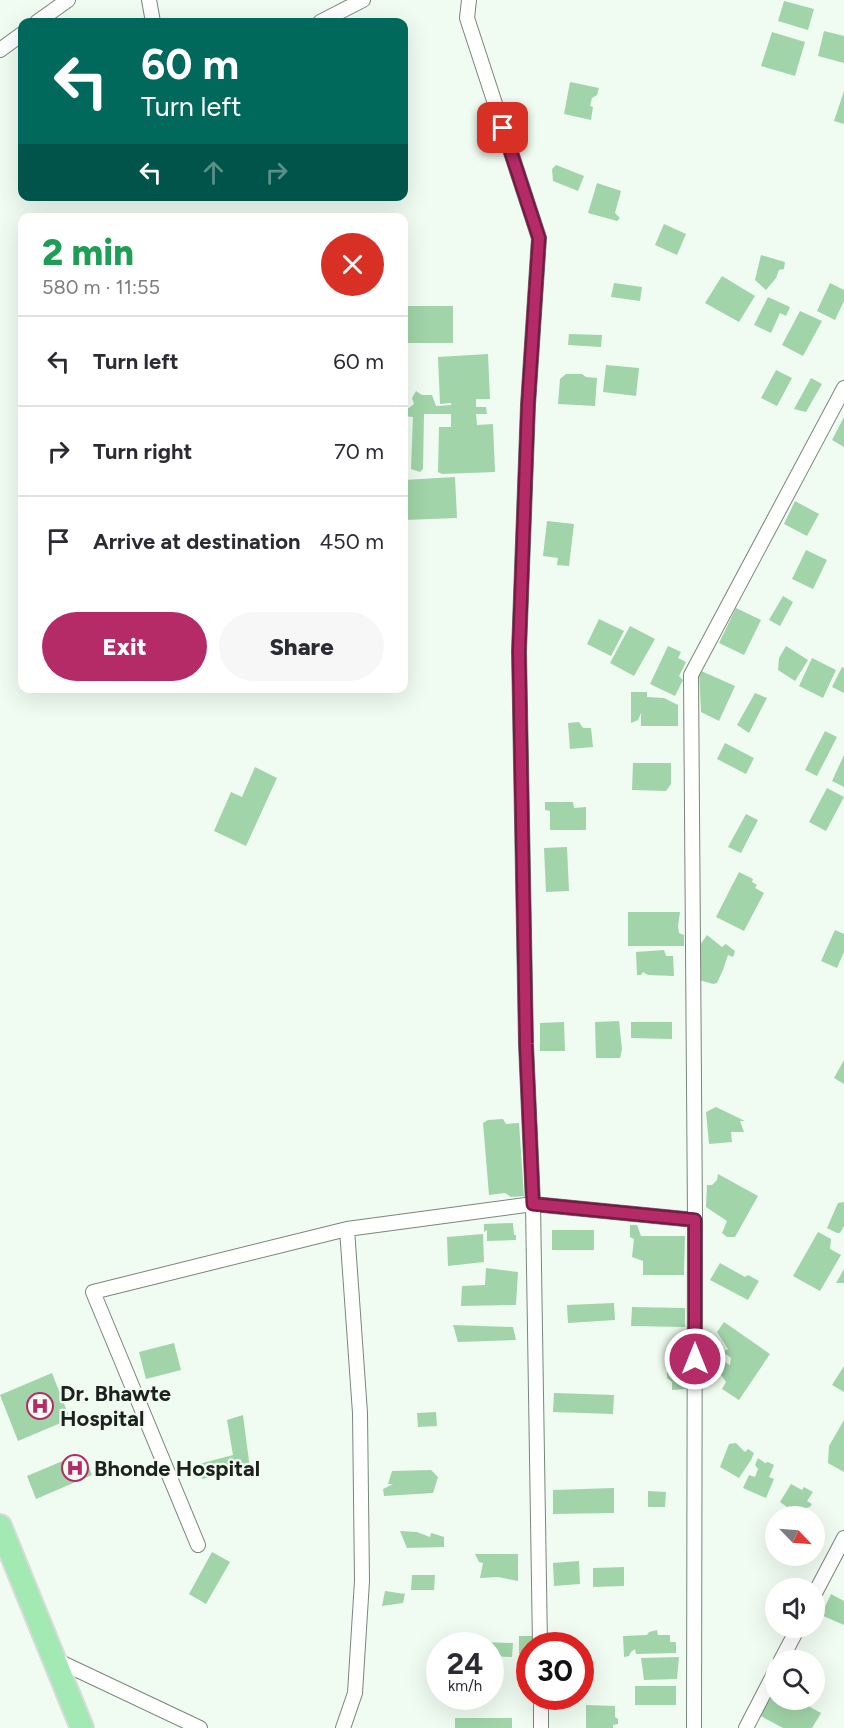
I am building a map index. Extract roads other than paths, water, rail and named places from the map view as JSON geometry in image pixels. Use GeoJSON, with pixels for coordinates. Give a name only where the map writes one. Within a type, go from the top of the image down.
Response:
{"type":"FeatureCollection","features":[{"type":"Feature","properties":{"kind":"main road"},"geometry":{"type":"LineString","coordinates":[[0,1526],[82,1728]]}},
{"type":"Feature","properties":{"kind":"street"},"geometry":{"type":"LineString","coordinates":[[43,18],[68,0]]}},
{"type":"Feature","properties":{"kind":"street"},"geometry":{"type":"LineString","coordinates":[[149,0],[152,18]]}},
{"type":"Feature","properties":{"kind":"street"},"geometry":{"type":"LineString","coordinates":[[328,18],[363,0]]}},
{"type":"Feature","properties":{"kind":"street"},"geometry":{"type":"LineString","coordinates":[[469,0],[467,18],[539,238],[528,405],[519,651],[526,1044],[533,1204],[540,1632]]}},
{"type":"Feature","properties":{"kind":"street"},"geometry":{"type":"LineString","coordinates":[[0,50],[18,37]]}},
{"type":"Feature","properties":{"kind":"street"},"geometry":{"type":"LineString","coordinates":[[693,1728],[695,1220],[691,675],[844,388]]}},
{"type":"Feature","properties":{"kind":"street"},"geometry":{"type":"LineString","coordinates":[[198,1545],[93,1292],[347,1229],[533,1204],[695,1220]]}},
{"type":"Feature","properties":{"kind":"street"},"geometry":{"type":"LineString","coordinates":[[343,1728],[355,1693],[362,1581],[360,1413],[347,1229]]}},
{"type":"Feature","properties":{"kind":"street"},"geometry":{"type":"LineString","coordinates":[[823,1578],[844,1538]]}},
{"type":"Feature","properties":{"kind":"street"},"geometry":{"type":"LineString","coordinates":[[54,1659],[200,1728]]}},
{"type":"Feature","properties":{"kind":"street"},"geometry":{"type":"LineString","coordinates":[[746,1728],[765,1691]]}},
{"type":"Feature","properties":{"kind":"street"},"geometry":{"type":"LineString","coordinates":[[541,1710],[541,1728]]}},
{"type":"Feature","properties":{"kind":"place","name":"Dr. Bhawte Hospital"},"geometry":{"type":"Point","coordinates":[40,1406]}},
{"type":"Feature","properties":{"kind":"place","name":"Bhonde Hospital"},"geometry":{"type":"Point","coordinates":[75,1468]}}]}
